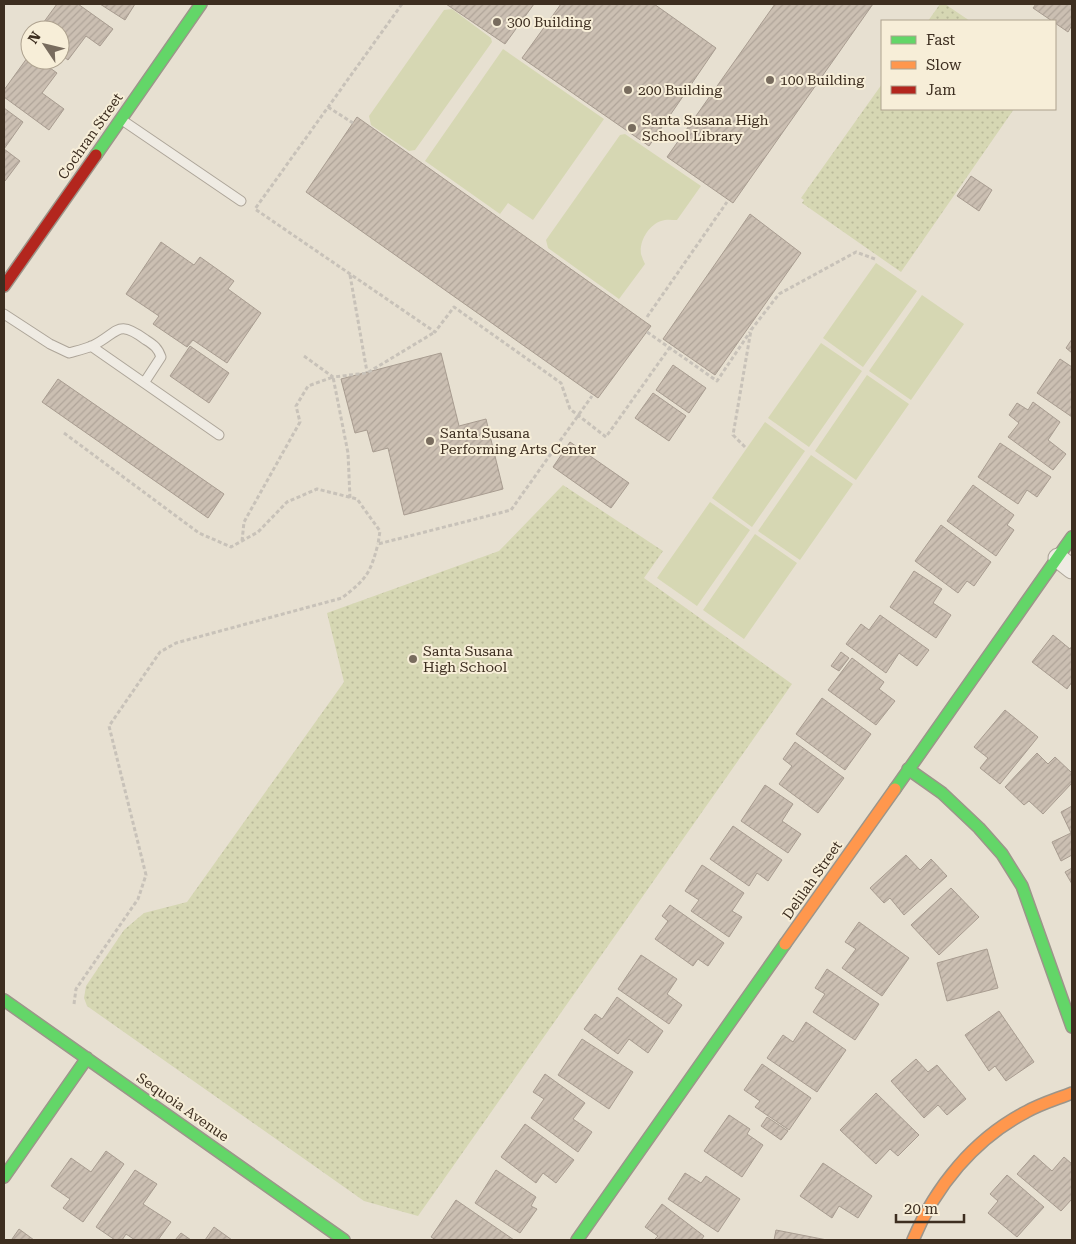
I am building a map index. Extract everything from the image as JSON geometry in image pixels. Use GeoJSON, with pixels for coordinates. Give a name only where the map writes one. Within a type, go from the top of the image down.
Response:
{"type":"FeatureCollection","features":[{"type":"Feature","properties":{"kind":"street","name":"Cochran Street"},"geometry":{"type":"LineString","coordinates":[[4,286],[201,4]]}},
{"type":"Feature","properties":{"kind":"street","name":"Delilah Street"},"geometry":{"type":"LineString","coordinates":[[577,1240],[908,769],[1065,563],[1072,537]]}},
{"type":"Feature","properties":{"kind":"street"},"geometry":{"type":"LineString","coordinates":[[908,769],[942,793],[979,828],[1002,854],[1022,886],[1072,1027]]}},
{"type":"Feature","properties":{"kind":"street","name":"Sequoia Avenue"},"geometry":{"type":"LineString","coordinates":[[4,1000],[344,1240]]}},
{"type":"Feature","properties":{"kind":"street"},"geometry":{"type":"LineString","coordinates":[[4,1177],[87,1058]]}},
{"type":"Feature","properties":{"kind":"street"},"geometry":{"type":"LineString","coordinates":[[913,1240],[929,1207],[947,1180],[972,1151],[995,1132],[1025,1113],[1072,1093]]}},
{"type":"Feature","properties":{"kind":"lane"},"geometry":{"type":"LineString","coordinates":[[120,119],[241,201]]}},
{"type":"Feature","properties":{"kind":"lane"},"geometry":{"type":"LineString","coordinates":[[4,314],[50,344],[69,353],[92,346],[120,328],[128,328],[159,350],[161,357],[144,383]]}},
{"type":"Feature","properties":{"kind":"lane"},"geometry":{"type":"LineString","coordinates":[[92,346],[219,435]]}},
{"type":"Feature","properties":{"kind":"path"},"geometry":{"type":"LineString","coordinates":[[402,4],[255,209],[434,332]]}},
{"type":"Feature","properties":{"kind":"path"},"geometry":{"type":"LineString","coordinates":[[328,107],[352,123]]}},
{"type":"Feature","properties":{"kind":"path"},"geometry":{"type":"LineString","coordinates":[[647,317],[727,202]]}},
{"type":"Feature","properties":{"kind":"path"},"geometry":{"type":"LineString","coordinates":[[647,332],[717,381],[751,330],[779,294],[856,252],[875,259]]}},
{"type":"Feature","properties":{"kind":"path"},"geometry":{"type":"LineString","coordinates":[[350,274],[367,373]]}},
{"type":"Feature","properties":{"kind":"path"},"geometry":{"type":"LineString","coordinates":[[242,541],[244,522],[300,422],[296,406],[308,386],[333,376],[367,373],[434,332],[454,308],[561,383],[570,409],[606,437],[670,347]]}},
{"type":"Feature","properties":{"kind":"path"},"geometry":{"type":"LineString","coordinates":[[745,447],[733,435],[751,330]]}},
{"type":"Feature","properties":{"kind":"path"},"geometry":{"type":"LineString","coordinates":[[304,356],[333,376],[348,453],[350,498]]}},
{"type":"Feature","properties":{"kind":"path"},"geometry":{"type":"LineString","coordinates":[[378,544],[511,510],[592,396]]}},
{"type":"Feature","properties":{"kind":"path"},"geometry":{"type":"LineString","coordinates":[[64,433],[199,533],[231,547],[258,532],[287,502],[317,489],[357,499],[380,531],[372,565],[363,581],[342,598],[176,643],[160,652],[109,726],[146,875],[138,899],[76,989],[74,1004]]}},
{"type":"Feature","properties":{"kind":"green space"},"geometry":{"type":"Polygon","coordinates":[[[940,4],[945,4],[969,20],[929,20],[940,4]]]}},
{"type":"Feature","properties":{"kind":"green space"},"geometry":{"type":"Polygon","coordinates":[[[452,9],[491,38],[492,42],[415,150],[409,151],[371,125],[369,116],[444,10],[452,9]]]}},
{"type":"Feature","properties":{"kind":"green space"},"geometry":{"type":"Polygon","coordinates":[[[503,49],[604,119],[533,220],[508,203],[500,214],[425,161],[503,49]]]}},
{"type":"Feature","properties":{"kind":"green space"},"geometry":{"type":"Polygon","coordinates":[[[881,85],[881,110],[1013,110],[901,272],[802,203],[804,200],[801,198],[881,85]]]}},
{"type":"Feature","properties":{"kind":"green space"},"geometry":{"type":"Polygon","coordinates":[[[625,134],[701,186],[677,220],[661,221],[646,234],[641,249],[645,264],[619,299],[548,248],[546,240],[620,135],[625,134]]]}},
{"type":"Feature","properties":{"kind":"green space"},"geometry":{"type":"Polygon","coordinates":[[[876,263],[917,291],[863,367],[823,338],[876,263]]]}},
{"type":"Feature","properties":{"kind":"green space"},"geometry":{"type":"Polygon","coordinates":[[[922,295],[964,324],[911,400],[869,371],[922,295]]]}},
{"type":"Feature","properties":{"kind":"green space"},"geometry":{"type":"Polygon","coordinates":[[[821,343],[862,371],[809,447],[768,418],[821,343]]]}},
{"type":"Feature","properties":{"kind":"green space"},"geometry":{"type":"Polygon","coordinates":[[[867,375],[909,404],[856,480],[815,451],[867,375]]]}},
{"type":"Feature","properties":{"kind":"green space"},"geometry":{"type":"Polygon","coordinates":[[[765,422],[805,451],[752,527],[712,498],[765,422]]]}},
{"type":"Feature","properties":{"kind":"green space"},"geometry":{"type":"Polygon","coordinates":[[[811,455],[853,484],[800,560],[758,531],[811,455]]]}},
{"type":"Feature","properties":{"kind":"green space"},"geometry":{"type":"Polygon","coordinates":[[[563,485],[663,551],[644,578],[792,684],[418,1216],[364,1201],[87,1006],[84,998],[86,986],[124,930],[144,913],[187,902],[344,682],[327,613],[499,551],[563,485]]]}},
{"type":"Feature","properties":{"kind":"green space"},"geometry":{"type":"Polygon","coordinates":[[[710,502],[750,530],[697,606],[657,578],[710,502]]]}},
{"type":"Feature","properties":{"kind":"green space"},"geometry":{"type":"Polygon","coordinates":[[[755,534],[797,563],[744,639],[703,610],[755,534]]]}},
{"type":"Feature","properties":{"kind":"building"},"geometry":{"type":"Polygon","coordinates":[[[57,4],[78,4],[113,29],[100,46],[86,36],[70,57],[70,20],[45,20],[57,4]]]}},
{"type":"Feature","properties":{"kind":"building"},"geometry":{"type":"Polygon","coordinates":[[[100,4],[135,4],[125,20],[100,4]]]}},
{"type":"Feature","properties":{"kind":"building","name":"300 Building"},"geometry":{"type":"Polygon","coordinates":[[[446,4],[534,4],[505,44],[446,4]]]}},
{"type":"Feature","properties":{"kind":"building","name":"200 Building"},"geometry":{"type":"Polygon","coordinates":[[[561,4],[654,4],[716,48],[649,146],[522,58],[561,4]]]}},
{"type":"Feature","properties":{"kind":"building","name":"100 Building"},"geometry":{"type":"Polygon","coordinates":[[[775,4],[873,4],[733,203],[667,157],[775,4]]]}},
{"type":"Feature","properties":{"kind":"building"},"geometry":{"type":"Polygon","coordinates":[[[1036,4],[1072,4],[1072,25],[1068,32],[1056,24],[1056,20],[1051,20],[1033,8],[1036,4]]]}},
{"type":"Feature","properties":{"kind":"building"},"geometry":{"type":"Polygon","coordinates":[[[20,68],[20,70],[53,70],[57,73],[42,93],[64,109],[49,130],[4,97],[4,90],[20,68]]]}},
{"type":"Feature","properties":{"kind":"building"},"geometry":{"type":"Polygon","coordinates":[[[4,108],[23,122],[4,149],[4,108]]]}},
{"type":"Feature","properties":{"kind":"building"},"geometry":{"type":"Polygon","coordinates":[[[357,117],[651,326],[598,398],[306,192],[357,117]]]}},
{"type":"Feature","properties":{"kind":"building"},"geometry":{"type":"Polygon","coordinates":[[[4,149],[20,161],[5,181],[4,180],[4,149]]]}},
{"type":"Feature","properties":{"kind":"building"},"geometry":{"type":"Polygon","coordinates":[[[971,176],[992,190],[979,211],[957,196],[971,176]]]}},
{"type":"Feature","properties":{"kind":"building"},"geometry":{"type":"Polygon","coordinates":[[[750,214],[801,253],[715,375],[663,339],[750,214]]]}},
{"type":"Feature","properties":{"kind":"building"},"geometry":{"type":"Polygon","coordinates":[[[161,242],[194,265],[200,257],[234,281],[228,289],[261,313],[227,363],[193,340],[187,347],[153,324],[159,316],[126,294],[161,242]]]}},
{"type":"Feature","properties":{"kind":"building"},"geometry":{"type":"Polygon","coordinates":[[[1072,339],[1072,353],[1066,348],[1072,339]]]}},
{"type":"Feature","properties":{"kind":"building"},"geometry":{"type":"Polygon","coordinates":[[[190,346],[229,373],[209,403],[170,376],[190,346]]]}},
{"type":"Feature","properties":{"kind":"building","name":"Santa Susana Performing Arts Center"},"geometry":{"type":"Polygon","coordinates":[[[441,353],[459,426],[486,419],[503,489],[404,515],[388,448],[373,452],[367,430],[355,433],[341,379],[441,353]]]}},
{"type":"Feature","properties":{"kind":"building"},"geometry":{"type":"Polygon","coordinates":[[[1060,359],[1072,367],[1072,417],[1037,393],[1060,359]]]}},
{"type":"Feature","properties":{"kind":"building"},"geometry":{"type":"Polygon","coordinates":[[[673,365],[706,388],[689,413],[656,390],[673,365]]]}},
{"type":"Feature","properties":{"kind":"building"},"geometry":{"type":"Polygon","coordinates":[[[58,379],[224,494],[208,518],[42,402],[58,379]]]}},
{"type":"Feature","properties":{"kind":"building"},"geometry":{"type":"Polygon","coordinates":[[[653,393],[686,416],[669,441],[635,418],[653,393]]]}},
{"type":"Feature","properties":{"kind":"building"},"geometry":{"type":"Polygon","coordinates":[[[1033,402],[1060,422],[1048,440],[1066,454],[1053,470],[1008,437],[1019,423],[1009,415],[1017,403],[1028,410],[1033,402]]]}},
{"type":"Feature","properties":{"kind":"building"},"geometry":{"type":"Polygon","coordinates":[[[570,442],[629,483],[611,508],[553,467],[570,442]]]}},
{"type":"Feature","properties":{"kind":"building"},"geometry":{"type":"Polygon","coordinates":[[[1000,443],[1051,477],[1037,497],[1027,490],[1018,504],[978,477],[1000,443]]]}},
{"type":"Feature","properties":{"kind":"building"},"geometry":{"type":"Polygon","coordinates":[[[973,485],[1014,515],[1007,525],[1014,530],[996,556],[947,521],[973,485]]]}},
{"type":"Feature","properties":{"kind":"building"},"geometry":{"type":"Polygon","coordinates":[[[941,525],[991,562],[974,586],[967,581],[958,593],[915,561],[941,525]]]}},
{"type":"Feature","properties":{"kind":"building"},"geometry":{"type":"Polygon","coordinates":[[[914,571],[942,589],[933,603],[951,615],[936,638],[890,607],[914,571]]]}},
{"type":"Feature","properties":{"kind":"building"},"geometry":{"type":"Polygon","coordinates":[[[880,615],[929,650],[917,666],[899,653],[886,673],[846,644],[861,624],[869,630],[880,615]]]}},
{"type":"Feature","properties":{"kind":"building"},"geometry":{"type":"Polygon","coordinates":[[[1053,635],[1070,649],[1072,646],[1072,682],[1067,689],[1032,662],[1053,635]]]}},
{"type":"Feature","properties":{"kind":"building"},"geometry":{"type":"Polygon","coordinates":[[[841,652],[849,658],[839,671],[831,666],[841,652]]]}},
{"type":"Feature","properties":{"kind":"building"},"geometry":{"type":"Polygon","coordinates":[[[852,658],[884,682],[879,689],[895,701],[876,725],[828,690],[852,658]]]}},
{"type":"Feature","properties":{"kind":"building"},"geometry":{"type":"Polygon","coordinates":[[[822,698],[871,734],[845,770],[796,734],[822,698]]]}},
{"type":"Feature","properties":{"kind":"building"},"geometry":{"type":"Polygon","coordinates":[[[1005,710],[1038,737],[1000,784],[980,768],[988,758],[974,747],[1005,710]]]}},
{"type":"Feature","properties":{"kind":"building"},"geometry":{"type":"Polygon","coordinates":[[[795,742],[844,778],[818,813],[779,784],[792,766],[783,759],[795,742]]]}},
{"type":"Feature","properties":{"kind":"building"},"geometry":{"type":"Polygon","coordinates":[[[1037,753],[1048,764],[1055,757],[1072,773],[1072,783],[1043,814],[1029,801],[1024,805],[1005,787],[1037,753]]]}},
{"type":"Feature","properties":{"kind":"building"},"geometry":{"type":"Polygon","coordinates":[[[765,785],[793,804],[782,821],[801,834],[788,853],[741,821],[765,785]]]}},
{"type":"Feature","properties":{"kind":"building"},"geometry":{"type":"Polygon","coordinates":[[[1072,806],[1072,855],[1061,861],[1052,842],[1071,833],[1061,812],[1072,806]]]}},
{"type":"Feature","properties":{"kind":"building"},"geometry":{"type":"Polygon","coordinates":[[[733,826],[782,860],[768,881],[757,873],[749,886],[710,859],[733,826]]]}},
{"type":"Feature","properties":{"kind":"building"},"geometry":{"type":"Polygon","coordinates":[[[906,855],[920,870],[931,859],[947,876],[904,915],[890,898],[884,903],[870,888],[906,855]]]}},
{"type":"Feature","properties":{"kind":"building"},"geometry":{"type":"Polygon","coordinates":[[[702,865],[744,893],[732,911],[742,917],[729,937],[691,911],[699,900],[685,891],[702,865]]]}},
{"type":"Feature","properties":{"kind":"building"},"geometry":{"type":"Polygon","coordinates":[[[1072,868],[1072,884],[1065,872],[1072,868]]]}},
{"type":"Feature","properties":{"kind":"building"},"geometry":{"type":"Polygon","coordinates":[[[951,888],[979,917],[939,955],[911,925],[951,888]]]}},
{"type":"Feature","properties":{"kind":"building"},"geometry":{"type":"Polygon","coordinates":[[[670,905],[724,943],[708,966],[698,959],[693,966],[655,939],[668,921],[662,916],[670,905]]]}},
{"type":"Feature","properties":{"kind":"building"},"geometry":{"type":"Polygon","coordinates":[[[859,922],[909,958],[882,996],[842,968],[856,949],[845,942],[859,922]]]}},
{"type":"Feature","properties":{"kind":"building"},"geometry":{"type":"Polygon","coordinates":[[[987,949],[998,988],[947,1001],[937,963],[987,949]]]}},
{"type":"Feature","properties":{"kind":"building"},"geometry":{"type":"Polygon","coordinates":[[[641,955],[677,979],[667,994],[682,1005],[669,1024],[618,989],[641,955]]]}},
{"type":"Feature","properties":{"kind":"building"},"geometry":{"type":"Polygon","coordinates":[[[827,969],[879,1004],[855,1040],[813,1012],[825,994],[815,988],[827,969]]]}},
{"type":"Feature","properties":{"kind":"building"},"geometry":{"type":"Polygon","coordinates":[[[617,997],[663,1031],[648,1053],[629,1039],[618,1054],[584,1029],[595,1014],[602,1019],[617,997]]]}},
{"type":"Feature","properties":{"kind":"building"},"geometry":{"type":"Polygon","coordinates":[[[999,1011],[1034,1062],[1006,1081],[995,1066],[989,1071],[965,1035],[999,1011]]]}},
{"type":"Feature","properties":{"kind":"building"},"geometry":{"type":"Polygon","coordinates":[[[806,1022],[846,1050],[817,1092],[767,1058],[783,1035],[793,1042],[806,1022]]]}},
{"type":"Feature","properties":{"kind":"building"},"geometry":{"type":"Polygon","coordinates":[[[582,1039],[633,1072],[609,1109],[558,1075],[582,1039]]]}},
{"type":"Feature","properties":{"kind":"building"},"geometry":{"type":"Polygon","coordinates":[[[916,1059],[928,1072],[937,1065],[966,1099],[947,1115],[938,1105],[924,1118],[891,1081],[916,1059]]]}},
{"type":"Feature","properties":{"kind":"building"},"geometry":{"type":"Polygon","coordinates":[[[762,1064],[811,1098],[789,1130],[755,1107],[760,1101],[744,1090],[762,1064]]]}},
{"type":"Feature","properties":{"kind":"building"},"geometry":{"type":"Polygon","coordinates":[[[545,1074],[585,1103],[573,1119],[592,1132],[578,1152],[531,1118],[544,1099],[533,1092],[545,1074]]]}},
{"type":"Feature","properties":{"kind":"building"},"geometry":{"type":"Polygon","coordinates":[[[876,1093],[919,1135],[898,1156],[890,1149],[876,1164],[840,1130],[876,1093]]]}},
{"type":"Feature","properties":{"kind":"building"},"geometry":{"type":"Polygon","coordinates":[[[729,1115],[750,1129],[747,1134],[763,1145],[742,1177],[704,1151],[729,1115]]]}},
{"type":"Feature","properties":{"kind":"building"},"geometry":{"type":"Polygon","coordinates":[[[767,1117],[788,1131],[781,1140],[761,1126],[767,1117]]]}},
{"type":"Feature","properties":{"kind":"building"},"geometry":{"type":"Polygon","coordinates":[[[525,1124],[574,1160],[556,1183],[543,1173],[536,1183],[501,1157],[525,1124]]]}},
{"type":"Feature","properties":{"kind":"building"},"geometry":{"type":"Polygon","coordinates":[[[106,1151],[124,1164],[83,1222],[63,1208],[70,1199],[51,1186],[71,1158],[91,1172],[106,1151]]]}},
{"type":"Feature","properties":{"kind":"building"},"geometry":{"type":"Polygon","coordinates":[[[1034,1155],[1052,1171],[1064,1157],[1072,1164],[1072,1199],[1061,1211],[1017,1174],[1034,1155]]]}},
{"type":"Feature","properties":{"kind":"building"},"geometry":{"type":"Polygon","coordinates":[[[823,1163],[872,1196],[858,1218],[839,1206],[832,1218],[800,1196],[823,1163]]]}},
{"type":"Feature","properties":{"kind":"building"},"geometry":{"type":"Polygon","coordinates":[[[135,1170],[157,1184],[143,1204],[171,1222],[158,1240],[135,1240],[126,1234],[122,1240],[115,1240],[96,1227],[135,1170]]]}},
{"type":"Feature","properties":{"kind":"building"},"geometry":{"type":"Polygon","coordinates":[[[496,1170],[536,1197],[531,1206],[537,1209],[520,1233],[475,1203],[496,1170]]]}},
{"type":"Feature","properties":{"kind":"building"},"geometry":{"type":"Polygon","coordinates":[[[685,1173],[701,1183],[706,1176],[740,1199],[718,1232],[668,1199],[685,1173]]]}},
{"type":"Feature","properties":{"kind":"building"},"geometry":{"type":"Polygon","coordinates":[[[1007,1175],[1044,1207],[1017,1237],[988,1213],[998,1201],[990,1194],[1007,1175]]]}},
{"type":"Feature","properties":{"kind":"building"},"geometry":{"type":"Polygon","coordinates":[[[456,1200],[514,1240],[436,1240],[431,1237],[456,1200]]]}},
{"type":"Feature","properties":{"kind":"building"},"geometry":{"type":"Polygon","coordinates":[[[662,1204],[704,1236],[701,1240],[654,1240],[658,1236],[645,1227],[662,1204]]]}},
{"type":"Feature","properties":{"kind":"building"},"geometry":{"type":"Polygon","coordinates":[[[214,1227],[232,1240],[205,1240],[214,1227]]]}},
{"type":"Feature","properties":{"kind":"building"},"geometry":{"type":"Polygon","coordinates":[[[19,1229],[34,1240],[12,1239],[19,1229]]]}},
{"type":"Feature","properties":{"kind":"building"},"geometry":{"type":"Polygon","coordinates":[[[776,1230],[827,1240],[774,1240],[776,1230]]]}},
{"type":"Feature","properties":{"kind":"building"},"geometry":{"type":"Polygon","coordinates":[[[181,1233],[191,1240],[175,1240],[181,1233]]]}},
{"type":"Feature","properties":{"kind":"traffic: fast"},"geometry":{"type":"LineString","coordinates":[[96,155],[201,4]]}},
{"type":"Feature","properties":{"kind":"traffic: fast"},"geometry":{"type":"LineString","coordinates":[[895,789],[1072,537]]}},
{"type":"Feature","properties":{"kind":"traffic: fast"},"geometry":{"type":"LineString","coordinates":[[908,769],[942,793],[979,828],[1002,854],[1022,886],[1072,1027]]}},
{"type":"Feature","properties":{"kind":"traffic: fast"},"geometry":{"type":"LineString","coordinates":[[577,1240],[785,944]]}},
{"type":"Feature","properties":{"kind":"traffic: fast"},"geometry":{"type":"LineString","coordinates":[[4,1000],[344,1240]]}},
{"type":"Feature","properties":{"kind":"traffic: fast"},"geometry":{"type":"LineString","coordinates":[[4,1177],[87,1058]]}},
{"type":"Feature","properties":{"kind":"traffic: slow"},"geometry":{"type":"LineString","coordinates":[[785,944],[895,789]]}},
{"type":"Feature","properties":{"kind":"traffic: slow"},"geometry":{"type":"LineString","coordinates":[[913,1240],[933,1201],[958,1166],[973,1150],[1007,1123],[1026,1112],[1072,1093]]}},
{"type":"Feature","properties":{"kind":"traffic: jam"},"geometry":{"type":"LineString","coordinates":[[4,286],[96,155]]}},
{"type":"Feature","properties":{"kind":"place","name":"300 Building"},"geometry":{"type":"Point","coordinates":[497,22]}},
{"type":"Feature","properties":{"kind":"place","name":"100 Building"},"geometry":{"type":"Point","coordinates":[770,80]}},
{"type":"Feature","properties":{"kind":"place","name":"200 Building"},"geometry":{"type":"Point","coordinates":[628,90]}},
{"type":"Feature","properties":{"kind":"place","name":"Santa Susana High School Library"},"geometry":{"type":"Point","coordinates":[632,128]}},
{"type":"Feature","properties":{"kind":"place","name":"Santa Susana Performing Arts Center"},"geometry":{"type":"Point","coordinates":[430,441]}},
{"type":"Feature","properties":{"kind":"place","name":"Santa Susana High School"},"geometry":{"type":"Point","coordinates":[413,659]}}]}
